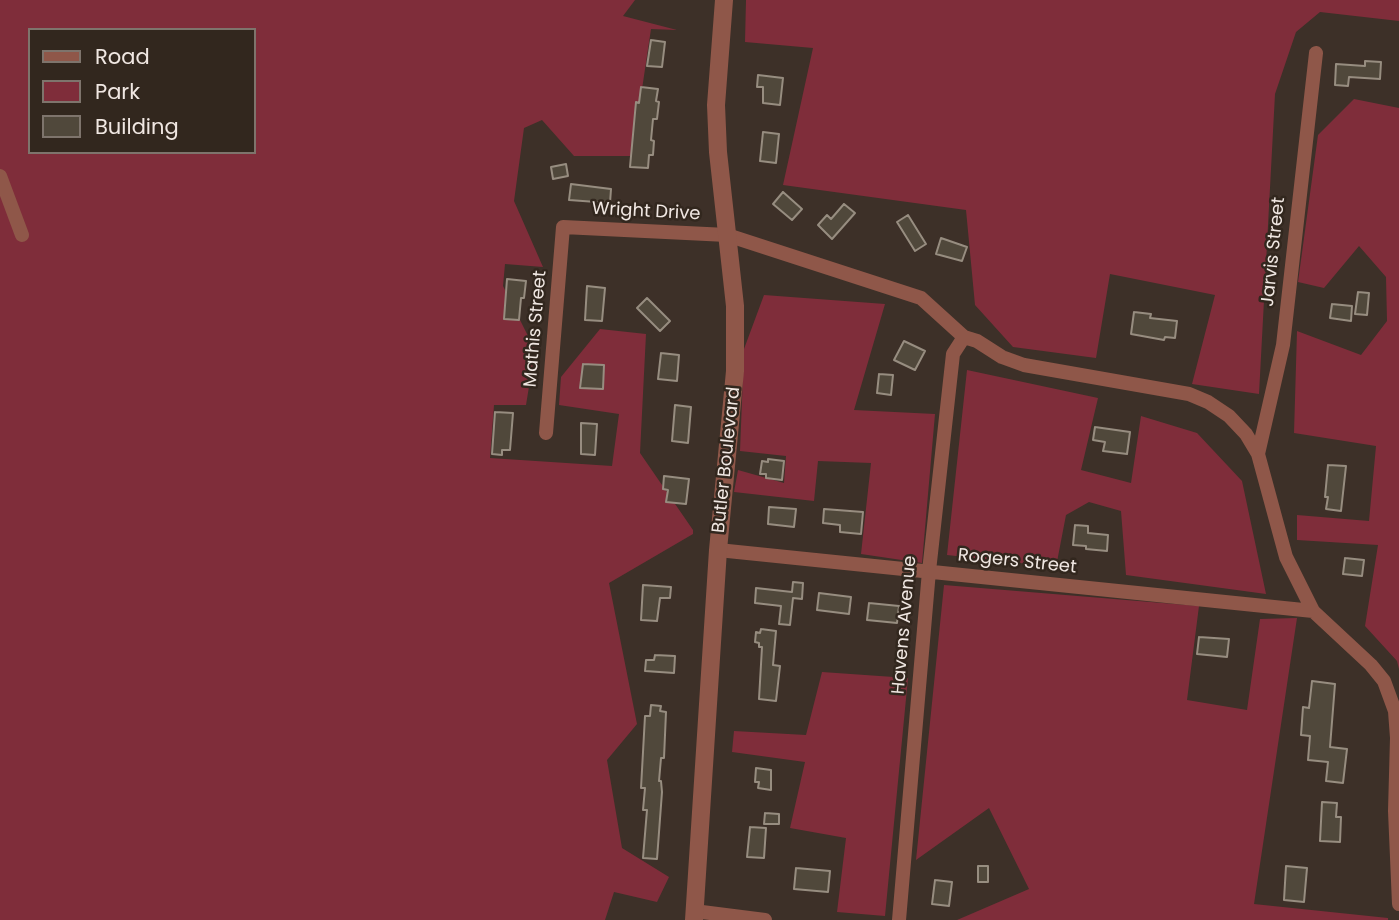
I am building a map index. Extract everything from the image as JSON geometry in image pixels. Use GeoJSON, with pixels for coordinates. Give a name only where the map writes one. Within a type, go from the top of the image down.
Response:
{"type":"FeatureCollection","features":[{"type":"Feature","properties":{"kind":"street","name":"Butler Boulevard"},"geometry":{"type":"LineString","coordinates":[[694,916],[718,550],[735,370],[735,306],[718,152],[716,105],[724,0]]}},
{"type":"Feature","properties":{"kind":"street","name":"Jarvis Street"},"geometry":{"type":"LineString","coordinates":[[1258,454],[1283,345],[1316,53]]}},
{"type":"Feature","properties":{"kind":"street"},"geometry":{"type":"LineString","coordinates":[[0,176],[7,212],[22,235]]}},
{"type":"Feature","properties":{"kind":"street","name":"Wright Drive"},"geometry":{"type":"LineString","coordinates":[[563,227],[727,235],[914,295],[964,337],[977,341],[1002,357],[1024,365],[1189,394],[1208,402],[1229,416],[1246,434],[1258,454]]}},
{"type":"Feature","properties":{"kind":"street","name":"Mathis Street"},"geometry":{"type":"LineString","coordinates":[[546,433],[563,227]]}},
{"type":"Feature","properties":{"kind":"street","name":"Havens Avenue"},"geometry":{"type":"LineString","coordinates":[[899,920],[929,571],[953,354],[964,337]]}},
{"type":"Feature","properties":{"kind":"street"},"geometry":{"type":"LineString","coordinates":[[1258,454],[1286,558],[1313,611],[1371,665],[1384,681],[1395,711],[1395,822],[1399,904]]}},
{"type":"Feature","properties":{"kind":"street","name":"Rogers Street"},"geometry":{"type":"LineString","coordinates":[[718,550],[1313,611]]}},
{"type":"Feature","properties":{"kind":"street"},"geometry":{"type":"LineString","coordinates":[[694,916],[765,920]]}},
{"type":"Feature","properties":{"kind":"green space"},"geometry":{"type":"Polygon","coordinates":[[[0,0],[635,0],[623,16],[677,30],[651,29],[632,156],[574,156],[542,120],[524,128],[514,201],[543,267],[505,264],[503,286],[535,350],[526,405],[494,405],[490,458],[612,466],[619,414],[559,405],[561,377],[600,329],[646,334],[640,453],[693,530],[693,534],[609,583],[637,724],[607,760],[622,848],[669,877],[657,902],[614,892],[605,920],[0,920],[0,0]]]}},
{"type":"Feature","properties":{"kind":"green space"},"geometry":{"type":"Polygon","coordinates":[[[746,0],[1399,0],[1399,21],[1320,12],[1296,32],[1275,94],[1259,394],[1192,384],[1215,295],[1110,274],[1096,358],[1013,347],[975,305],[966,210],[783,185],[813,48],[745,42],[746,0]]]}},
{"type":"Feature","properties":{"kind":"green space"},"geometry":{"type":"Polygon","coordinates":[[[1354,99],[1399,108],[1399,669],[1397,661],[1365,626],[1378,545],[1297,540],[1297,515],[1369,521],[1376,446],[1294,433],[1297,331],[1361,355],[1387,321],[1386,277],[1359,246],[1324,288],[1298,282],[1318,135],[1354,99]]]}},
{"type":"Feature","properties":{"kind":"green space"},"geometry":{"type":"Polygon","coordinates":[[[764,295],[885,304],[854,410],[935,414],[922,563],[861,554],[871,463],[818,461],[814,501],[734,492],[738,470],[784,483],[786,456],[740,451],[744,349],[764,295]]]}},
{"type":"Feature","properties":{"kind":"green space"},"geometry":{"type":"Polygon","coordinates":[[[967,370],[1098,398],[1081,470],[1131,483],[1141,416],[1197,433],[1242,481],[1266,594],[1126,575],[1121,511],[1089,502],[1066,515],[1056,567],[947,555],[967,370]]]}},
{"type":"Feature","properties":{"kind":"green space"},"geometry":{"type":"Polygon","coordinates":[[[944,585],[1199,606],[1187,700],[1247,710],[1260,619],[1297,618],[1254,904],[1388,920],[957,920],[1029,889],[989,808],[916,860],[944,585]]]}},
{"type":"Feature","properties":{"kind":"green space"},"geometry":{"type":"Polygon","coordinates":[[[822,672],[908,678],[885,916],[837,912],[846,838],[790,828],[805,762],[732,752],[734,731],[806,735],[822,672]]]}},
{"type":"Feature","properties":{"kind":"building"},"geometry":{"type":"Polygon","coordinates":[[[651,40],[665,42],[662,67],[647,66],[651,40]]]}},
{"type":"Feature","properties":{"kind":"building"},"geometry":{"type":"Polygon","coordinates":[[[1365,61],[1381,62],[1380,79],[1349,77],[1348,86],[1335,85],[1336,64],[1365,66],[1365,61]]]}},
{"type":"Feature","properties":{"kind":"building"},"geometry":{"type":"Polygon","coordinates":[[[758,75],[783,78],[780,105],[763,103],[763,87],[757,87],[758,75]]]}},
{"type":"Feature","properties":{"kind":"building"},"geometry":{"type":"Polygon","coordinates":[[[641,87],[658,89],[657,119],[653,119],[651,140],[654,141],[653,155],[649,155],[648,168],[630,167],[636,102],[639,103],[641,87]]]}},
{"type":"Feature","properties":{"kind":"building"},"geometry":{"type":"Polygon","coordinates":[[[763,132],[779,134],[776,163],[760,161],[763,132]]]}},
{"type":"Feature","properties":{"kind":"building"},"geometry":{"type":"Polygon","coordinates":[[[566,164],[568,176],[553,179],[551,167],[566,164]]]}},
{"type":"Feature","properties":{"kind":"building"},"geometry":{"type":"Polygon","coordinates":[[[571,184],[611,189],[610,203],[569,200],[571,184]]]}},
{"type":"Feature","properties":{"kind":"building"},"geometry":{"type":"Polygon","coordinates":[[[783,192],[802,209],[792,220],[773,204],[783,192]]]}},
{"type":"Feature","properties":{"kind":"building"},"geometry":{"type":"Polygon","coordinates":[[[844,204],[855,213],[832,239],[818,225],[827,215],[831,219],[844,204]]]}},
{"type":"Feature","properties":{"kind":"building"},"geometry":{"type":"Polygon","coordinates":[[[908,215],[926,244],[915,251],[897,222],[908,215]]]}},
{"type":"Feature","properties":{"kind":"building"},"geometry":{"type":"Polygon","coordinates":[[[941,238],[967,247],[962,261],[936,254],[941,238]]]}},
{"type":"Feature","properties":{"kind":"building"},"geometry":{"type":"Polygon","coordinates":[[[507,279],[526,281],[519,320],[504,319],[507,279]]]}},
{"type":"Feature","properties":{"kind":"building"},"geometry":{"type":"Polygon","coordinates":[[[587,286],[605,288],[602,321],[585,320],[587,286]]]}},
{"type":"Feature","properties":{"kind":"building"},"geometry":{"type":"Polygon","coordinates":[[[1358,292],[1369,293],[1367,315],[1355,314],[1358,292]]]}},
{"type":"Feature","properties":{"kind":"building"},"geometry":{"type":"Polygon","coordinates":[[[647,298],[670,321],[660,331],[637,308],[647,298]]]}},
{"type":"Feature","properties":{"kind":"building"},"geometry":{"type":"Polygon","coordinates":[[[1332,304],[1352,306],[1351,321],[1330,318],[1332,304]]]}},
{"type":"Feature","properties":{"kind":"building"},"geometry":{"type":"Polygon","coordinates":[[[1134,312],[1151,314],[1150,318],[1177,321],[1175,338],[1165,337],[1164,340],[1131,334],[1134,312]]]}},
{"type":"Feature","properties":{"kind":"building"},"geometry":{"type":"Polygon","coordinates":[[[904,341],[925,351],[915,370],[894,360],[904,341]]]}},
{"type":"Feature","properties":{"kind":"building"},"geometry":{"type":"Polygon","coordinates":[[[661,353],[679,355],[677,381],[658,379],[661,353]]]}},
{"type":"Feature","properties":{"kind":"building"},"geometry":{"type":"Polygon","coordinates":[[[583,364],[604,365],[603,389],[580,388],[583,364]]]}},
{"type":"Feature","properties":{"kind":"building"},"geometry":{"type":"Polygon","coordinates":[[[879,374],[893,375],[891,395],[877,393],[879,374]]]}},
{"type":"Feature","properties":{"kind":"building"},"geometry":{"type":"Polygon","coordinates":[[[675,405],[691,407],[688,443],[672,441],[675,405]]]}},
{"type":"Feature","properties":{"kind":"building"},"geometry":{"type":"Polygon","coordinates":[[[495,412],[513,413],[510,450],[502,450],[502,455],[492,454],[495,412]]]}},
{"type":"Feature","properties":{"kind":"building"},"geometry":{"type":"Polygon","coordinates":[[[581,423],[597,424],[595,455],[581,454],[581,423]]]}},
{"type":"Feature","properties":{"kind":"building"},"geometry":{"type":"Polygon","coordinates":[[[1095,427],[1130,432],[1127,454],[1103,451],[1105,442],[1093,440],[1095,427]]]}},
{"type":"Feature","properties":{"kind":"building"},"geometry":{"type":"Polygon","coordinates":[[[768,459],[784,461],[782,480],[766,478],[766,474],[760,474],[762,461],[768,462],[768,459]]]}},
{"type":"Feature","properties":{"kind":"building"},"geometry":{"type":"Polygon","coordinates":[[[1328,465],[1346,466],[1341,511],[1326,509],[1328,465]]]}},
{"type":"Feature","properties":{"kind":"building"},"geometry":{"type":"Polygon","coordinates":[[[664,476],[689,479],[686,504],[666,502],[668,490],[663,489],[664,476]]]}},
{"type":"Feature","properties":{"kind":"building"},"geometry":{"type":"Polygon","coordinates":[[[769,507],[796,509],[794,527],[768,524],[769,507]]]}},
{"type":"Feature","properties":{"kind":"building"},"geometry":{"type":"Polygon","coordinates":[[[824,509],[863,512],[861,534],[840,532],[840,525],[823,523],[824,509]]]}},
{"type":"Feature","properties":{"kind":"building"},"geometry":{"type":"Polygon","coordinates":[[[1075,525],[1088,526],[1088,533],[1108,535],[1107,551],[1073,545],[1075,525]]]}},
{"type":"Feature","properties":{"kind":"building"},"geometry":{"type":"Polygon","coordinates":[[[1345,558],[1364,560],[1362,576],[1343,574],[1345,558]]]}},
{"type":"Feature","properties":{"kind":"building"},"geometry":{"type":"Polygon","coordinates":[[[793,582],[803,583],[802,599],[793,598],[790,625],[779,624],[781,606],[755,603],[756,588],[792,592],[793,582]]]}},
{"type":"Feature","properties":{"kind":"building"},"geometry":{"type":"Polygon","coordinates":[[[643,585],[671,587],[670,598],[660,598],[657,621],[641,620],[643,585]]]}},
{"type":"Feature","properties":{"kind":"building"},"geometry":{"type":"Polygon","coordinates":[[[819,593],[851,597],[849,614],[817,610],[819,593]]]}},
{"type":"Feature","properties":{"kind":"building"},"geometry":{"type":"Polygon","coordinates":[[[869,603],[899,606],[897,623],[867,620],[869,603]]]}},
{"type":"Feature","properties":{"kind":"building"},"geometry":{"type":"Polygon","coordinates":[[[761,629],[776,631],[773,665],[780,666],[776,701],[759,699],[762,647],[755,642],[756,632],[760,633],[761,629]]]}},
{"type":"Feature","properties":{"kind":"building"},"geometry":{"type":"Polygon","coordinates":[[[1199,637],[1229,639],[1227,657],[1197,654],[1199,637]]]}},
{"type":"Feature","properties":{"kind":"building"},"geometry":{"type":"Polygon","coordinates":[[[655,655],[675,656],[674,673],[645,671],[646,660],[654,660],[655,655]]]}},
{"type":"Feature","properties":{"kind":"building"},"geometry":{"type":"Polygon","coordinates":[[[1312,681],[1335,684],[1330,747],[1347,749],[1343,783],[1326,781],[1328,762],[1308,760],[1310,736],[1301,735],[1303,707],[1309,708],[1312,681]]]}},
{"type":"Feature","properties":{"kind":"building"},"geometry":{"type":"Polygon","coordinates":[[[651,705],[661,706],[660,711],[666,712],[664,758],[661,758],[659,781],[662,792],[657,859],[643,858],[647,810],[643,810],[645,788],[641,788],[645,716],[650,716],[651,705]]]}},
{"type":"Feature","properties":{"kind":"building"},"geometry":{"type":"Polygon","coordinates":[[[756,768],[771,770],[771,790],[758,788],[759,782],[755,782],[756,768]]]}},
{"type":"Feature","properties":{"kind":"building"},"geometry":{"type":"Polygon","coordinates":[[[1322,802],[1337,803],[1336,817],[1341,817],[1340,842],[1320,841],[1322,802]]]}},
{"type":"Feature","properties":{"kind":"building"},"geometry":{"type":"Polygon","coordinates":[[[765,813],[779,814],[779,824],[764,824],[765,813]]]}},
{"type":"Feature","properties":{"kind":"building"},"geometry":{"type":"Polygon","coordinates":[[[750,827],[766,828],[764,858],[747,857],[750,827]]]}},
{"type":"Feature","properties":{"kind":"building"},"geometry":{"type":"Polygon","coordinates":[[[978,866],[988,866],[988,882],[978,882],[978,866]]]}},
{"type":"Feature","properties":{"kind":"building"},"geometry":{"type":"Polygon","coordinates":[[[1286,866],[1307,868],[1304,902],[1284,900],[1286,866]]]}},
{"type":"Feature","properties":{"kind":"building"},"geometry":{"type":"Polygon","coordinates":[[[796,868],[830,871],[828,892],[794,889],[796,868]]]}},
{"type":"Feature","properties":{"kind":"building"},"geometry":{"type":"Polygon","coordinates":[[[935,880],[952,882],[949,906],[932,904],[935,880]]]}}]}
